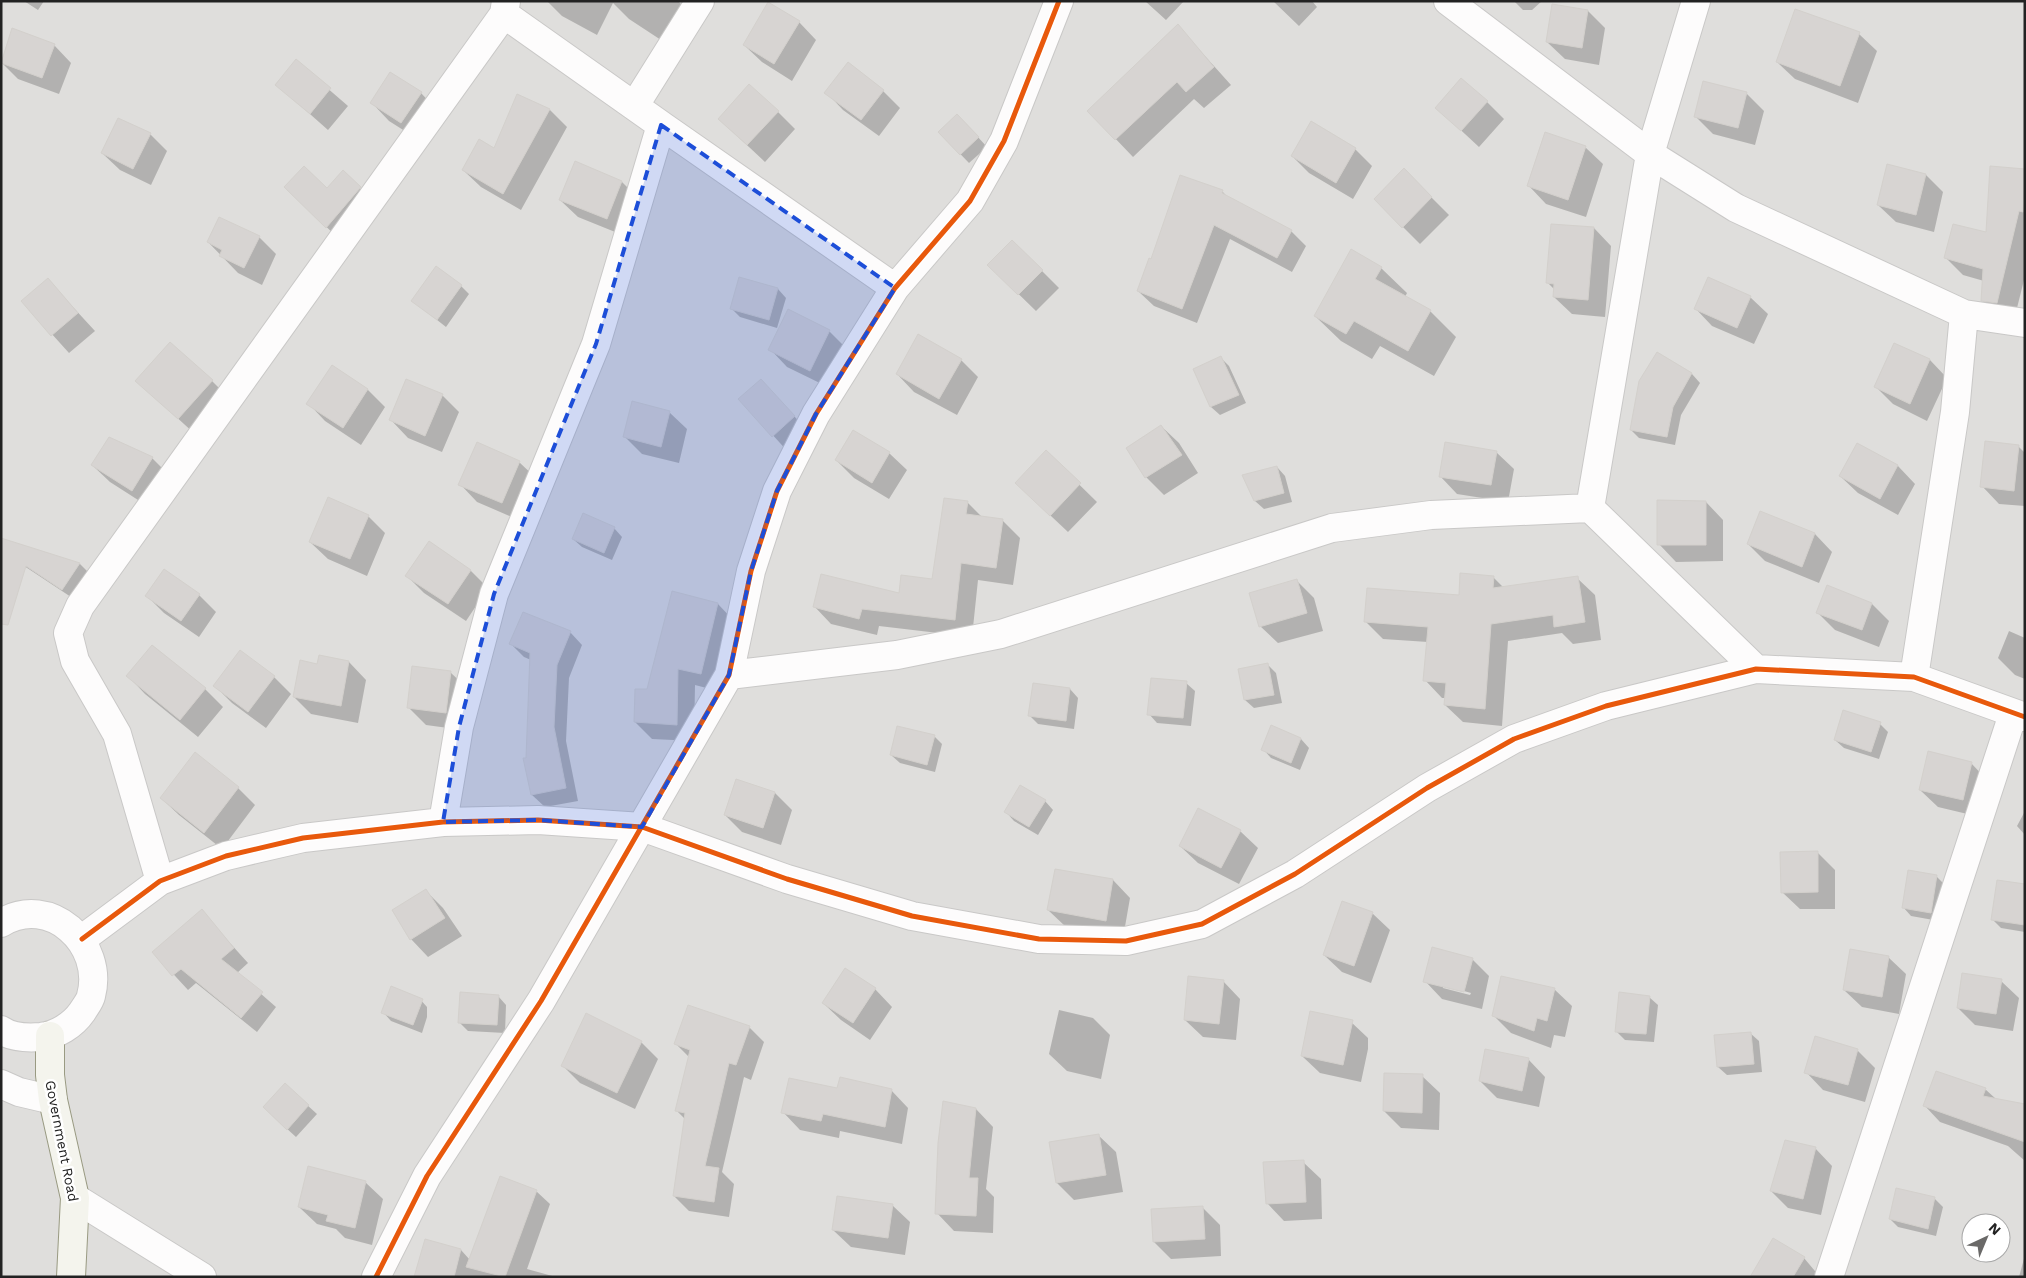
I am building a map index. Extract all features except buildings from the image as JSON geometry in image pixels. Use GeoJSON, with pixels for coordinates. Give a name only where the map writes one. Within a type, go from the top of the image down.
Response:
{"type":"FeatureCollection","features":[{"type":"Feature","properties":{"kind":"street"},"geometry":{"type":"LineString","coordinates":[[635,105],[700,1]]}},
{"type":"Feature","properties":{"kind":"street"},"geometry":{"type":"LineString","coordinates":[[376,1277],[427,1176],[541,1001],[729,675],[751,570],[777,491],[816,414],[895,288],[975,192],[1004,141],[1060,1]]}},
{"type":"Feature","properties":{"kind":"street"},"geometry":{"type":"LineString","coordinates":[[1448,1],[1650,154],[1736,208],[1964,314],[2025,323]]}},
{"type":"Feature","properties":{"kind":"street"},"geometry":{"type":"LineString","coordinates":[[1590,508],[1650,154],[1696,1]]}},
{"type":"Feature","properties":{"kind":"street"},"geometry":{"type":"LineString","coordinates":[[160,881],[117,734],[76,661],[68,633],[80,606],[505,8],[661,125],[895,288]]}},
{"type":"Feature","properties":{"kind":"street"},"geometry":{"type":"LineString","coordinates":[[443,822],[459,727],[494,594],[596,344],[661,125]]}},
{"type":"Feature","properties":{"kind":"street"},"geometry":{"type":"LineString","coordinates":[[1914,677],[1955,412],[1964,314]]}},
{"type":"Feature","properties":{"kind":"street"},"geometry":{"type":"LineString","coordinates":[[729,675],[897,655],[1001,634],[1332,528],[1431,516],[1590,508],[1756,669]]}},
{"type":"Feature","properties":{"kind":"street"},"geometry":{"type":"LineString","coordinates":[[82,939],[160,881],[226,856],[303,838],[443,822],[538,820],[642,827],[787,879],[912,916],[1039,939],[1126,941],[1202,924],[1295,874],[1427,788],[1514,739],[1606,706],[1756,669],[1914,677],[2019,715],[1829,1277]]}},
{"type":"Feature","properties":{"kind":"street"},"geometry":{"type":"LineString","coordinates":[[1,1030],[27,1038],[50,1036],[76,1022],[91,996],[94,967],[82,939],[66,925],[46,916],[24,915],[2,920]]}},
{"type":"Feature","properties":{"kind":"street","name":"Government Road"},"geometry":{"type":"LineString","coordinates":[[50,1036],[50,1075],[53,1100],[75,1198],[71,1277]]}},
{"type":"Feature","properties":{"kind":"street"},"geometry":{"type":"LineString","coordinates":[[1,1084],[19,1092],[53,1100]]}},
{"type":"Feature","properties":{"kind":"street"},"geometry":{"type":"LineString","coordinates":[[75,1198],[202,1277]]}},
{"type":"Feature","properties":{"kind":"highlighted area"},"geometry":{"type":"Polygon","coordinates":[[[661,125],[895,288],[816,414],[777,491],[751,571],[729,675],[642,827],[538,820],[443,822],[459,727],[494,594],[596,344],[661,125]]]}},
{"type":"Feature","properties":{"kind":"shaded area"},"geometry":{"type":"Polygon","coordinates":[[[1,1],[2025,1],[2025,1277],[1,1277],[1,1]]]}},
{"type":"Feature","properties":{"kind":"cycle path"},"geometry":{"type":"LineString","coordinates":[[376,1277],[427,1176],[541,1001],[729,675],[751,571],[777,491],[816,414],[895,288],[970,201],[1004,141],[1059,1]]}},
{"type":"Feature","properties":{"kind":"cycle path"},"geometry":{"type":"LineString","coordinates":[[82,939],[160,881],[226,856],[303,838],[443,822],[538,820],[642,827],[787,879],[912,916],[1039,939],[1126,941],[1202,924],[1295,874],[1427,788],[1514,739],[1606,706],[1756,669],[1914,677],[2025,717]]}}]}
